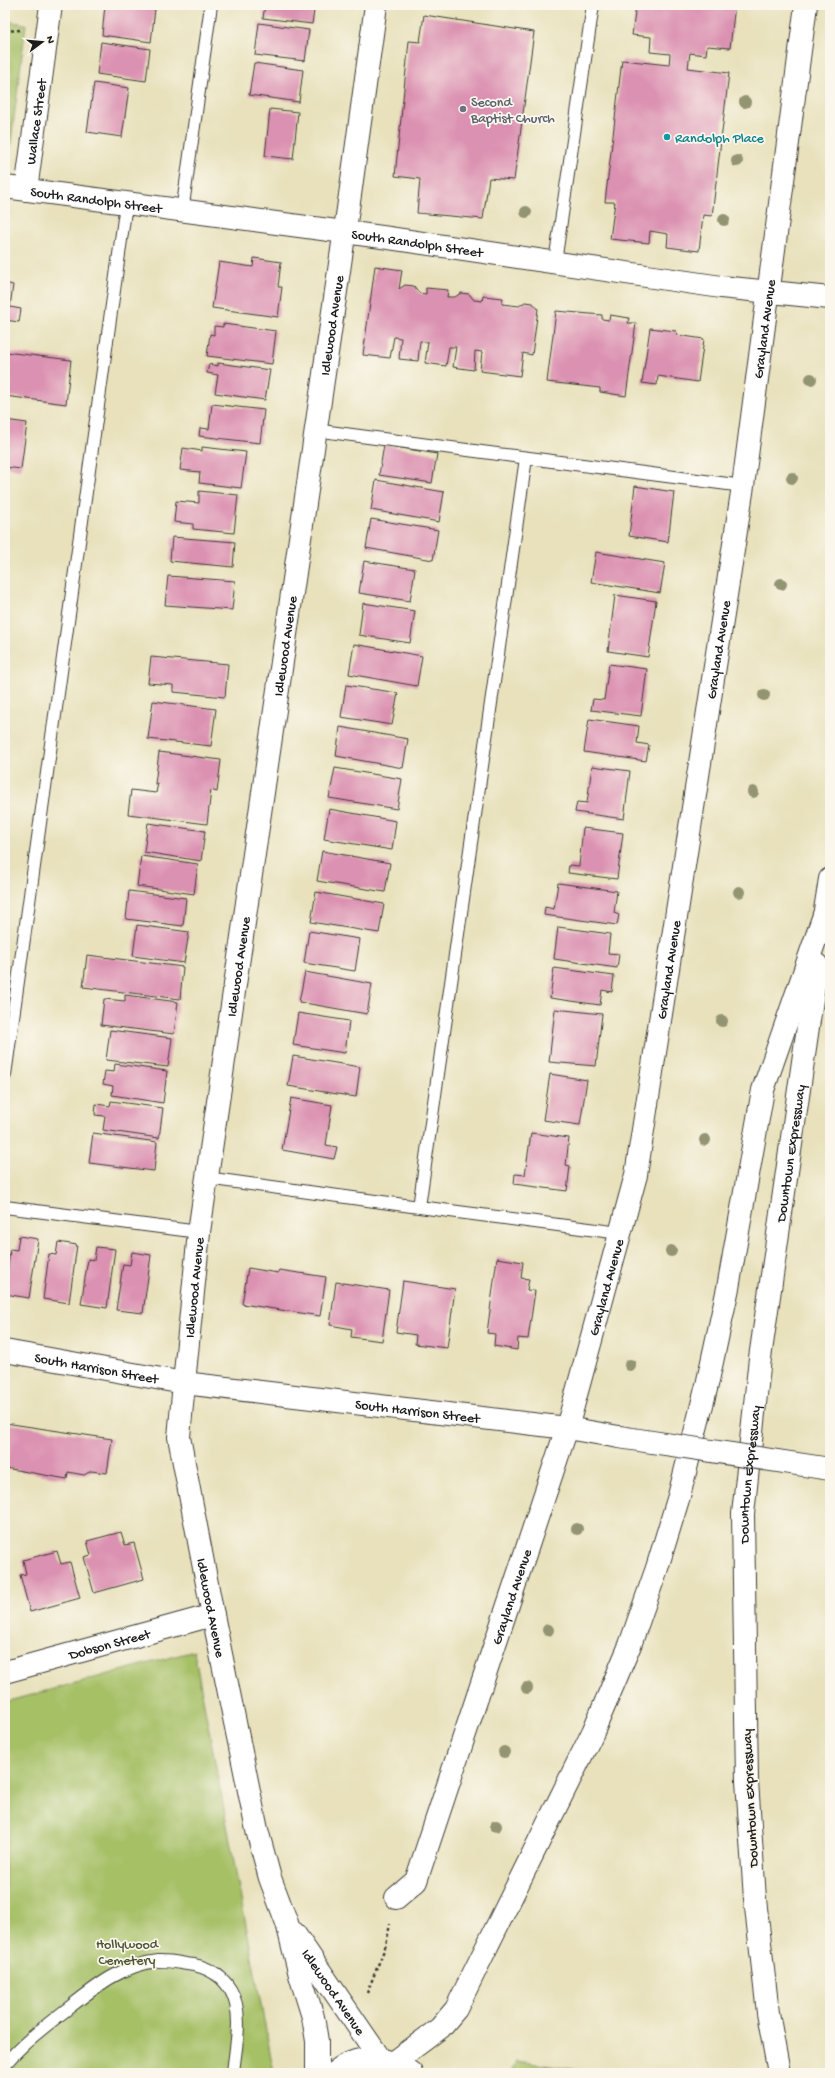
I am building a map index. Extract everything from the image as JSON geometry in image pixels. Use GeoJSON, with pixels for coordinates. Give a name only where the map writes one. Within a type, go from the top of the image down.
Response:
{"type":"FeatureCollection","features":[{"type":"Feature","properties":{"kind":"main road","name":"Idlewood Avenue"},"geometry":{"type":"LineString","coordinates":[[317,2073],[318,2041],[313,2017],[287,1922],[270,1878],[257,1830],[179,1437],[198,1232],[376,5]]}},
{"type":"Feature","properties":{"kind":"main road","name":"Grayland Avenue"},"geometry":{"type":"LineString","coordinates":[[396,1898],[416,1881],[567,1428],[636,1175],[742,486],[806,5]]}},
{"type":"Feature","properties":{"kind":"main road","name":"Wallace Street"},"geometry":{"type":"LineString","coordinates":[[26,190],[45,6]]}},
{"type":"Feature","properties":{"kind":"main road","name":"South Randolph Street"},"geometry":{"type":"LineString","coordinates":[[5,187],[182,212],[344,232],[721,287],[830,298]]}},
{"type":"Feature","properties":{"kind":"main road","name":"Downtown Expressway"},"geometry":{"type":"LineString","coordinates":[[779,2073],[765,1990],[755,1899],[748,1797],[743,1514],[760,1358],[830,879]]}},
{"type":"Feature","properties":{"kind":"main road"},"geometry":{"type":"LineString","coordinates":[[334,2073],[348,2064],[371,2058],[395,2065],[440,2028],[456,2009],[593,1732],[630,1645],[657,1568],[679,1496],[707,1385],[728,1288],[763,1090],[824,915]]}},
{"type":"Feature","properties":{"kind":"main road","name":"South Harrison Street"},"geometry":{"type":"LineString","coordinates":[[5,1351],[184,1383],[567,1428],[830,1469]]}},
{"type":"Feature","properties":{"kind":"main road","name":"Dobson Street"},"geometry":{"type":"LineString","coordinates":[[5,1672],[214,1615]]}},
{"type":"Feature","properties":{"kind":"main road","name":"Idlewood Avenue"},"geometry":{"type":"LineString","coordinates":[[287,1922],[395,2065]]}},
{"type":"Feature","properties":{"kind":"lane"},"geometry":{"type":"LineString","coordinates":[[182,212],[211,5]]}},
{"type":"Feature","properties":{"kind":"lane"},"geometry":{"type":"LineString","coordinates":[[555,262],[593,5]]}},
{"type":"Feature","properties":{"kind":"lane"},"geometry":{"type":"LineString","coordinates":[[5,1075],[126,204]]}},
{"type":"Feature","properties":{"kind":"lane"},"geometry":{"type":"LineString","coordinates":[[314,430],[742,486]]}},
{"type":"Feature","properties":{"kind":"lane"},"geometry":{"type":"LineString","coordinates":[[419,1207],[526,458]]}},
{"type":"Feature","properties":{"kind":"lane"},"geometry":{"type":"LineString","coordinates":[[206,1178],[620,1233]]}},
{"type":"Feature","properties":{"kind":"lane"},"geometry":{"type":"LineString","coordinates":[[5,1207],[198,1232]]}},
{"type":"Feature","properties":{"kind":"lane"},"geometry":{"type":"LineString","coordinates":[[5,2064],[30,2037],[103,1981],[133,1967],[159,1961],[200,1966],[211,1971],[230,1987],[236,2004],[238,2021],[233,2073]]}},
{"type":"Feature","properties":{"kind":"path"},"geometry":{"type":"LineString","coordinates":[[5,31],[23,30]]}},
{"type":"Feature","properties":{"kind":"path"},"geometry":{"type":"LineString","coordinates":[[367,1994],[386,1945]]}},
{"type":"Feature","properties":{"kind":"green space"},"geometry":{"type":"Polygon","coordinates":[[[5,21],[26,24],[10,148],[5,156],[5,21]]]}},
{"type":"Feature","properties":{"kind":"green space","name":"Hollywood Cemetery"},"geometry":{"type":"Polygon","coordinates":[[[194,1651],[274,2073],[5,2073],[5,1702],[194,1651]]]}},
{"type":"Feature","properties":{"kind":"green space"},"geometry":{"type":"Polygon","coordinates":[[[516,2061],[599,2073],[511,2073],[516,2061]]]}},
{"type":"Feature","properties":{"kind":"building"},"geometry":{"type":"Polygon","coordinates":[[[105,5],[155,9],[151,42],[102,35],[105,5]]]}},
{"type":"Feature","properties":{"kind":"building"},"geometry":{"type":"Polygon","coordinates":[[[265,5],[315,5],[312,24],[263,18],[265,5]]]}},
{"type":"Feature","properties":{"kind":"building","name":"Randolph Place"},"geometry":{"type":"Polygon","coordinates":[[[636,5],[735,5],[730,48],[707,46],[706,55],[690,53],[688,68],[729,73],[712,216],[703,215],[699,251],[667,247],[668,234],[650,231],[649,243],[610,239],[615,202],[605,202],[622,60],[669,65],[670,54],[650,52],[651,37],[632,35],[636,5]]]}},
{"type":"Feature","properties":{"kind":"building","name":"Second Baptist Church"},"geometry":{"type":"Polygon","coordinates":[[[424,15],[534,32],[514,180],[489,178],[483,219],[417,213],[420,179],[395,176],[409,41],[420,42],[424,15]]]}},
{"type":"Feature","properties":{"kind":"building"},"geometry":{"type":"Polygon","coordinates":[[[259,23],[309,30],[305,61],[255,55],[259,23]]]}},
{"type":"Feature","properties":{"kind":"building"},"geometry":{"type":"Polygon","coordinates":[[[101,42],[150,49],[146,81],[97,74],[101,42]]]}},
{"type":"Feature","properties":{"kind":"building"},"geometry":{"type":"Polygon","coordinates":[[[254,63],[303,70],[299,102],[249,95],[254,63]]]}},
{"type":"Feature","properties":{"kind":"building"},"geometry":{"type":"Polygon","coordinates":[[[94,83],[129,88],[122,137],[87,132],[94,83]]]}},
{"type":"Feature","properties":{"kind":"building"},"geometry":{"type":"Polygon","coordinates":[[[270,109],[298,112],[293,159],[265,156],[270,109]]]}},
{"type":"Feature","properties":{"kind":"building"},"geometry":{"type":"Polygon","coordinates":[[[254,258],[281,262],[278,287],[282,287],[278,317],[212,308],[219,262],[253,267],[254,258]]]}},
{"type":"Feature","properties":{"kind":"building"},"geometry":{"type":"Polygon","coordinates":[[[375,266],[402,270],[399,289],[405,285],[414,286],[419,293],[426,294],[426,288],[448,290],[447,297],[455,297],[461,293],[469,294],[474,300],[482,301],[483,296],[503,298],[502,304],[519,306],[525,302],[533,303],[538,309],[532,355],[523,353],[520,376],[480,371],[482,352],[475,351],[474,370],[453,367],[456,347],[449,347],[446,366],[425,363],[428,342],[420,341],[418,361],[399,359],[401,338],[394,337],[390,358],[363,355],[375,266]]]}},
{"type":"Feature","properties":{"kind":"building"},"geometry":{"type":"Polygon","coordinates":[[[5,283],[13,285],[10,307],[21,309],[19,322],[5,320],[5,283]]]}},
{"type":"Feature","properties":{"kind":"building"},"geometry":{"type":"Polygon","coordinates":[[[556,311],[602,315],[602,319],[609,320],[610,315],[629,318],[628,323],[636,323],[626,396],[600,392],[600,388],[547,382],[556,311]]]}},
{"type":"Feature","properties":{"kind":"building"},"geometry":{"type":"Polygon","coordinates":[[[223,324],[276,331],[272,364],[207,356],[210,334],[214,335],[214,326],[223,327],[223,324]]]}},
{"type":"Feature","properties":{"kind":"building"},"geometry":{"type":"Polygon","coordinates":[[[650,328],[676,331],[677,335],[704,339],[698,382],[658,376],[657,385],[642,383],[650,328]]]}},
{"type":"Feature","properties":{"kind":"building"},"geometry":{"type":"Polygon","coordinates":[[[5,352],[71,360],[66,404],[5,396],[5,352]]]}},
{"type":"Feature","properties":{"kind":"building"},"geometry":{"type":"Polygon","coordinates":[[[218,363],[270,370],[265,400],[215,393],[218,375],[207,373],[209,364],[218,366],[218,363]]]}},
{"type":"Feature","properties":{"kind":"building"},"geometry":{"type":"Polygon","coordinates":[[[212,404],[264,410],[260,443],[199,436],[200,428],[209,429],[212,404]]]}},
{"type":"Feature","properties":{"kind":"building"},"geometry":{"type":"Polygon","coordinates":[[[5,420],[27,423],[21,469],[5,467],[5,420]]]}},
{"type":"Feature","properties":{"kind":"building"},"geometry":{"type":"Polygon","coordinates":[[[384,445],[437,454],[432,483],[379,475],[384,445]]]}},
{"type":"Feature","properties":{"kind":"building"},"geometry":{"type":"Polygon","coordinates":[[[202,447],[246,452],[241,488],[199,483],[200,472],[180,470],[183,448],[202,451],[202,447]]]}},
{"type":"Feature","properties":{"kind":"building"},"geometry":{"type":"Polygon","coordinates":[[[376,480],[444,492],[439,522],[371,510],[376,480]]]}},
{"type":"Feature","properties":{"kind":"building"},"geometry":{"type":"Polygon","coordinates":[[[635,486],[674,492],[668,542],[629,536],[635,486]]]}},
{"type":"Feature","properties":{"kind":"building"},"geometry":{"type":"Polygon","coordinates":[[[199,491],[238,495],[234,533],[193,529],[193,524],[174,522],[176,501],[199,503],[199,491]]]}},
{"type":"Feature","properties":{"kind":"building"},"geometry":{"type":"Polygon","coordinates":[[[371,519],[438,530],[433,560],[366,548],[371,519]]]}},
{"type":"Feature","properties":{"kind":"building"},"geometry":{"type":"Polygon","coordinates":[[[172,537],[235,542],[233,567],[170,561],[172,537]]]}},
{"type":"Feature","properties":{"kind":"building"},"geometry":{"type":"Polygon","coordinates":[[[596,552],[665,563],[660,593],[591,582],[596,552]]]}},
{"type":"Feature","properties":{"kind":"building"},"geometry":{"type":"Polygon","coordinates":[[[364,561],[415,569],[410,601],[359,593],[364,561]]]}},
{"type":"Feature","properties":{"kind":"building"},"geometry":{"type":"Polygon","coordinates":[[[168,576],[235,581],[232,610],[165,605],[168,576]]]}},
{"type":"Feature","properties":{"kind":"building"},"geometry":{"type":"Polygon","coordinates":[[[615,595],[656,601],[648,657],[608,651],[615,595]]]}},
{"type":"Feature","properties":{"kind":"building"},"geometry":{"type":"Polygon","coordinates":[[[363,603],[415,611],[410,643],[359,635],[363,603]]]}},
{"type":"Feature","properties":{"kind":"building"},"geometry":{"type":"Polygon","coordinates":[[[354,644],[422,656],[417,686],[349,674],[354,644]]]}},
{"type":"Feature","properties":{"kind":"building"},"geometry":{"type":"Polygon","coordinates":[[[151,657],[228,664],[225,697],[173,692],[173,685],[148,683],[151,657]]]}},
{"type":"Feature","properties":{"kind":"building"},"geometry":{"type":"Polygon","coordinates":[[[609,664],[647,669],[641,716],[591,710],[593,699],[604,700],[609,664]]]}},
{"type":"Feature","properties":{"kind":"building"},"geometry":{"type":"Polygon","coordinates":[[[346,685],[398,693],[392,725],[341,717],[346,685]]]}},
{"type":"Feature","properties":{"kind":"building"},"geometry":{"type":"Polygon","coordinates":[[[153,701],[216,709],[211,746],[148,739],[153,701]]]}},
{"type":"Feature","properties":{"kind":"building"},"geometry":{"type":"Polygon","coordinates":[[[589,719],[639,726],[637,743],[649,745],[646,761],[584,752],[589,719]]]}},
{"type":"Feature","properties":{"kind":"building"},"geometry":{"type":"Polygon","coordinates":[[[340,727],[408,739],[403,768],[336,756],[340,727]]]}},
{"type":"Feature","properties":{"kind":"building"},"geometry":{"type":"Polygon","coordinates":[[[159,752],[221,760],[217,792],[211,790],[207,824],[128,814],[131,790],[156,793],[158,783],[155,784],[159,752]]]}},
{"type":"Feature","properties":{"kind":"building"},"geometry":{"type":"Polygon","coordinates":[[[592,766],[630,771],[624,819],[575,812],[577,802],[587,803],[592,766]]]}},
{"type":"Feature","properties":{"kind":"building"},"geometry":{"type":"Polygon","coordinates":[[[335,768],[402,779],[397,809],[329,798],[335,768]]]}},
{"type":"Feature","properties":{"kind":"building"},"geometry":{"type":"Polygon","coordinates":[[[329,809],[396,821],[392,850],[324,839],[329,809]]]}},
{"type":"Feature","properties":{"kind":"building"},"geometry":{"type":"Polygon","coordinates":[[[148,823],[205,831],[201,861],[144,852],[148,823]]]}},
{"type":"Feature","properties":{"kind":"building"},"geometry":{"type":"Polygon","coordinates":[[[583,828],[623,833],[617,879],[568,873],[569,865],[579,866],[583,828]]]}},
{"type":"Feature","properties":{"kind":"building"},"geometry":{"type":"Polygon","coordinates":[[[322,851],[390,863],[385,892],[317,881],[322,851]]]}},
{"type":"Feature","properties":{"kind":"building"},"geometry":{"type":"Polygon","coordinates":[[[141,856],[198,864],[194,894],[137,886],[141,856]]]}},
{"type":"Feature","properties":{"kind":"building"},"geometry":{"type":"Polygon","coordinates":[[[558,883],[617,891],[614,913],[619,915],[617,925],[544,915],[545,907],[554,909],[558,883]]]}},
{"type":"Feature","properties":{"kind":"building"},"geometry":{"type":"Polygon","coordinates":[[[129,891],[186,898],[183,926],[126,919],[129,891]]]}},
{"type":"Feature","properties":{"kind":"building"},"geometry":{"type":"Polygon","coordinates":[[[316,892],[384,904],[379,933],[311,922],[316,892]]]}},
{"type":"Feature","properties":{"kind":"building"},"geometry":{"type":"Polygon","coordinates":[[[137,925],[189,932],[184,963],[133,956],[137,925]]]}},
{"type":"Feature","properties":{"kind":"building"},"geometry":{"type":"Polygon","coordinates":[[[558,927],[610,934],[608,953],[619,954],[617,968],[554,959],[558,927]]]}},
{"type":"Feature","properties":{"kind":"building"},"geometry":{"type":"Polygon","coordinates":[[[309,931],[360,939],[355,971],[304,963],[309,931]]]}},
{"type":"Feature","properties":{"kind":"building"},"geometry":{"type":"Polygon","coordinates":[[[87,955],[183,967],[180,999],[83,987],[87,955]]]}},
{"type":"Feature","properties":{"kind":"building"},"geometry":{"type":"Polygon","coordinates":[[[554,968],[614,976],[612,992],[602,990],[600,1005],[550,998],[554,968]]]}},
{"type":"Feature","properties":{"kind":"building"},"geometry":{"type":"Polygon","coordinates":[[[305,972],[372,984],[367,1014],[299,1002],[305,972]]]}},
{"type":"Feature","properties":{"kind":"building"},"geometry":{"type":"Polygon","coordinates":[[[125,995],[178,1002],[174,1034],[101,1025],[104,999],[125,1001],[125,995]]]}},
{"type":"Feature","properties":{"kind":"building"},"geometry":{"type":"Polygon","coordinates":[[[555,1009],[602,1014],[596,1066],[549,1062],[555,1009]]]}},
{"type":"Feature","properties":{"kind":"building"},"geometry":{"type":"Polygon","coordinates":[[[298,1013],[349,1021],[345,1053],[293,1045],[298,1013]]]}},
{"type":"Feature","properties":{"kind":"building"},"geometry":{"type":"Polygon","coordinates":[[[110,1030],[172,1038],[168,1067],[106,1060],[110,1030]]]}},
{"type":"Feature","properties":{"kind":"building"},"geometry":{"type":"Polygon","coordinates":[[[293,1056],[360,1067],[356,1097],[288,1086],[293,1056]]]}},
{"type":"Feature","properties":{"kind":"building"},"geometry":{"type":"Polygon","coordinates":[[[115,1064],[167,1071],[163,1103],[112,1095],[113,1086],[103,1084],[105,1071],[114,1072],[115,1064]]]}},
{"type":"Feature","properties":{"kind":"building"},"geometry":{"type":"Polygon","coordinates":[[[550,1074],[587,1080],[580,1125],[543,1120],[550,1074]]]}},
{"type":"Feature","properties":{"kind":"building"},"geometry":{"type":"Polygon","coordinates":[[[291,1098],[332,1105],[326,1145],[337,1147],[334,1159],[282,1150],[291,1098]]]}},
{"type":"Feature","properties":{"kind":"building"},"geometry":{"type":"Polygon","coordinates":[[[111,1101],[163,1108],[159,1138],[103,1130],[105,1116],[95,1115],[96,1104],[110,1106],[111,1101]]]}},
{"type":"Feature","properties":{"kind":"building"},"geometry":{"type":"Polygon","coordinates":[[[93,1133],[157,1142],[154,1171],[89,1163],[93,1133]]]}},
{"type":"Feature","properties":{"kind":"building"},"geometry":{"type":"Polygon","coordinates":[[[531,1133],[569,1138],[566,1165],[570,1166],[567,1191],[514,1184],[515,1174],[525,1175],[531,1133]]]}},
{"type":"Feature","properties":{"kind":"building"},"geometry":{"type":"Polygon","coordinates":[[[19,1236],[38,1239],[29,1298],[5,1294],[10,1249],[17,1250],[19,1236]]]}},
{"type":"Feature","properties":{"kind":"building"},"geometry":{"type":"Polygon","coordinates":[[[58,1242],[77,1245],[69,1303],[43,1299],[49,1254],[56,1255],[58,1242]]]}},
{"type":"Feature","properties":{"kind":"building"},"geometry":{"type":"Polygon","coordinates":[[[96,1247],[115,1249],[107,1308],[81,1304],[88,1259],[94,1260],[96,1247]]]}},
{"type":"Feature","properties":{"kind":"building"},"geometry":{"type":"Polygon","coordinates":[[[132,1252],[151,1255],[143,1313],[116,1310],[123,1264],[130,1265],[132,1252]]]}},
{"type":"Feature","properties":{"kind":"building"},"geometry":{"type":"Polygon","coordinates":[[[497,1258],[523,1262],[521,1278],[529,1279],[527,1290],[535,1291],[528,1339],[518,1338],[517,1350],[494,1346],[495,1334],[487,1333],[497,1258]]]}},
{"type":"Feature","properties":{"kind":"building"},"geometry":{"type":"Polygon","coordinates":[[[248,1268],[278,1273],[279,1270],[326,1277],[320,1316],[242,1304],[248,1268]]]}},
{"type":"Feature","properties":{"kind":"building"},"geometry":{"type":"Polygon","coordinates":[[[403,1281],[455,1289],[447,1348],[415,1344],[416,1335],[396,1332],[403,1281]]]}},
{"type":"Feature","properties":{"kind":"building"},"geometry":{"type":"Polygon","coordinates":[[[336,1282],[389,1290],[382,1341],[351,1337],[352,1329],[330,1325],[336,1282]]]}},
{"type":"Feature","properties":{"kind":"building"},"geometry":{"type":"Polygon","coordinates":[[[5,1423],[112,1439],[107,1473],[91,1471],[84,1475],[68,1472],[67,1479],[5,1468],[5,1423]]]}},
{"type":"Feature","properties":{"kind":"building"},"geometry":{"type":"Polygon","coordinates":[[[121,1532],[125,1545],[134,1543],[144,1579],[94,1593],[84,1557],[91,1555],[87,1541],[121,1532]]]}},
{"type":"Feature","properties":{"kind":"building"},"geometry":{"type":"Polygon","coordinates":[[[57,1551],[61,1564],[70,1562],[80,1598],[30,1612],[20,1575],[26,1574],[23,1560],[57,1551]]]}},
{"type":"Feature","properties":{"kind":"place","name":"Second Baptist Church"},"geometry":{"type":"Point","coordinates":[463,109]}},
{"type":"Feature","properties":{"kind":"place","name":"Randolph Place"},"geometry":{"type":"Point","coordinates":[667,137]}}]}
